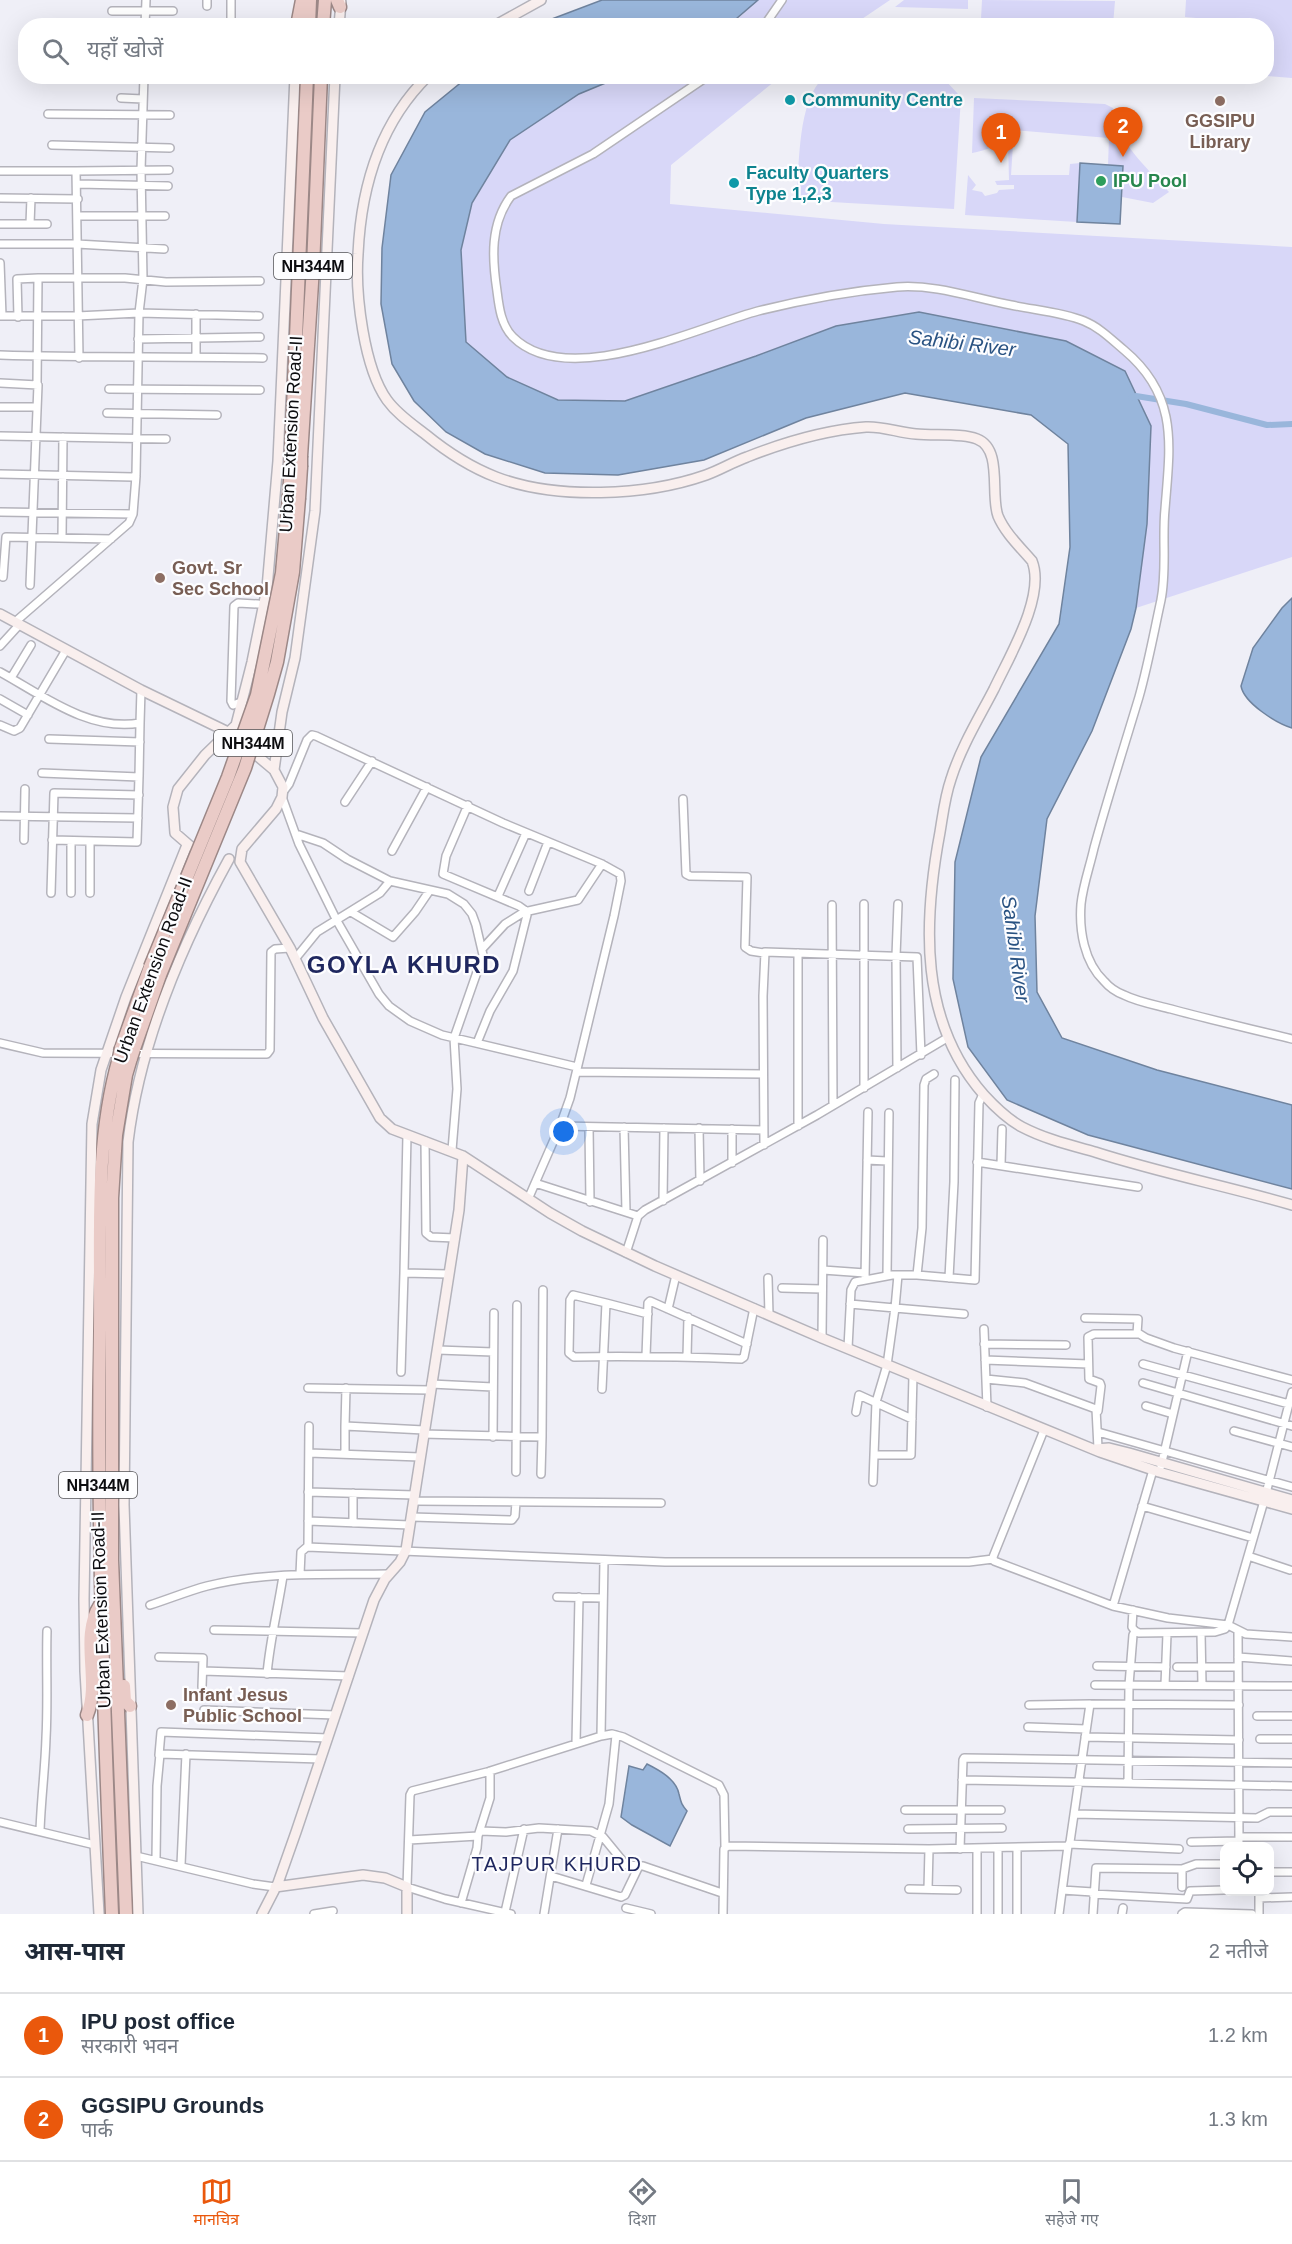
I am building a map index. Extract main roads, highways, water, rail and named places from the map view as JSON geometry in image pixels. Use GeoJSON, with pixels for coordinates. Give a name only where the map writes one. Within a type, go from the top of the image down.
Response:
{"type":"FeatureCollection","features":[{"type":"Feature","properties":{"kind":"highway"},"geometry":{"type":"LineString","coordinates":[[299,18],[302,0]]}},
{"type":"Feature","properties":{"kind":"highway"},"geometry":{"type":"LineString","coordinates":[[309,18],[310,0]]}},
{"type":"Feature","properties":{"kind":"highway"},"geometry":{"type":"LineString","coordinates":[[324,18],[325,0]]}},
{"type":"Feature","properties":{"kind":"highway","name":"Urban Extension Road-II"},"geometry":{"type":"LineString","coordinates":[[112,1914],[100,1605],[98,1464],[104,1127],[126,1053],[155,971],[257,695],[282,573],[294,496],[296,461],[307,84]]}},
{"type":"Feature","properties":{"kind":"highway","name":"Urban Extension Road-II"},"geometry":{"type":"LineString","coordinates":[[296,461],[313,267],[321,84]]}},
{"type":"Feature","properties":{"kind":"highway","name":"Urban Extension Road-II"},"geometry":{"type":"LineString","coordinates":[[126,1053],[116,1135],[112,1198],[113,1588],[126,1914]]}},
{"type":"Feature","properties":{"kind":"highway"},"geometry":{"type":"LineString","coordinates":[[113,1588],[120,1604],[125,1701],[130,1707]]}},
{"type":"Feature","properties":{"kind":"highway"},"geometry":{"type":"LineString","coordinates":[[87,1715],[92,1694],[91,1626],[100,1605]]}},
{"type":"Feature","properties":{"kind":"water"},"geometry":{"type":"Polygon","coordinates":[[[602,0],[758,0],[737,18],[554,18],[602,0]]]}},
{"type":"Feature","properties":{"kind":"water","name":"Sahibi River"},"geometry":{"type":"Polygon","coordinates":[[[459,84],[603,84],[579,94],[510,140],[472,203],[461,250],[466,342],[507,377],[558,400],[625,401],[836,326],[919,312],[1066,341],[1125,371],[1151,426],[1147,524],[1136,608],[1131,629],[1092,731],[1047,819],[1035,916],[1037,992],[1062,1038],[1157,1070],[1292,1105],[1292,1189],[1088,1135],[1007,1100],[968,1047],[953,979],[955,862],[981,757],[1059,624],[1070,547],[1068,444],[1031,415],[905,393],[806,418],[704,460],[618,475],[545,473],[485,454],[446,432],[414,401],[392,364],[381,304],[382,248],[391,175],[425,112],[459,84]]]}},
{"type":"Feature","properties":{"kind":"water","name":"IPU Pool"},"geometry":{"type":"Polygon","coordinates":[[[1080,163],[1123,166],[1120,224],[1077,222],[1080,163]]]}},
{"type":"Feature","properties":{"kind":"water"},"geometry":{"type":"Polygon","coordinates":[[[1292,598],[1292,728],[1278,722],[1254,705],[1241,686],[1253,648],[1292,598]]]}},
{"type":"Feature","properties":{"kind":"water"},"geometry":{"type":"Polygon","coordinates":[[[647,1764],[671,1779],[687,1811],[670,1846],[621,1817],[629,1766],[643,1770],[647,1764]]]}},
{"type":"Feature","properties":{"kind":"waterway"},"geometry":{"type":"LineString","coordinates":[[1131,398],[1136,396],[1186,404],[1267,425],[1292,424]]}},
{"type":"Feature","properties":{"kind":"place","name":"Community Centre"},"geometry":{"type":"Point","coordinates":[790,100]}},
{"type":"Feature","properties":{"kind":"place","name":"GGSIPU Library"},"geometry":{"type":"Point","coordinates":[1220,101]}},
{"type":"Feature","properties":{"kind":"place","name":"GGSIPU Grounds"},"geometry":{"type":"Point","coordinates":[1123,157]}},
{"type":"Feature","properties":{"kind":"place","name":"IPU post office"},"geometry":{"type":"Point","coordinates":[1001,163]}},
{"type":"Feature","properties":{"kind":"place","name":"IPU Pool"},"geometry":{"type":"Point","coordinates":[1101,181]}},
{"type":"Feature","properties":{"kind":"place","name":"Faculty Quarters Type 1,2,3"},"geometry":{"type":"Point","coordinates":[734,183]}},
{"type":"Feature","properties":{"kind":"place","name":"Govt. Sr Sec School"},"geometry":{"type":"Point","coordinates":[160,578]}},
{"type":"Feature","properties":{"kind":"place","name":"Infant Jesus Public School"},"geometry":{"type":"Point","coordinates":[171,1705]}},
{"type":"Feature","properties":{"kind":"district","name":"GOYLA KHURD"},"geometry":{"type":"Point","coordinates":[404,964]}},
{"type":"Feature","properties":{"kind":"district","name":"TAJPUR KHURD"},"geometry":{"type":"Point","coordinates":[557,1864]}}]}
